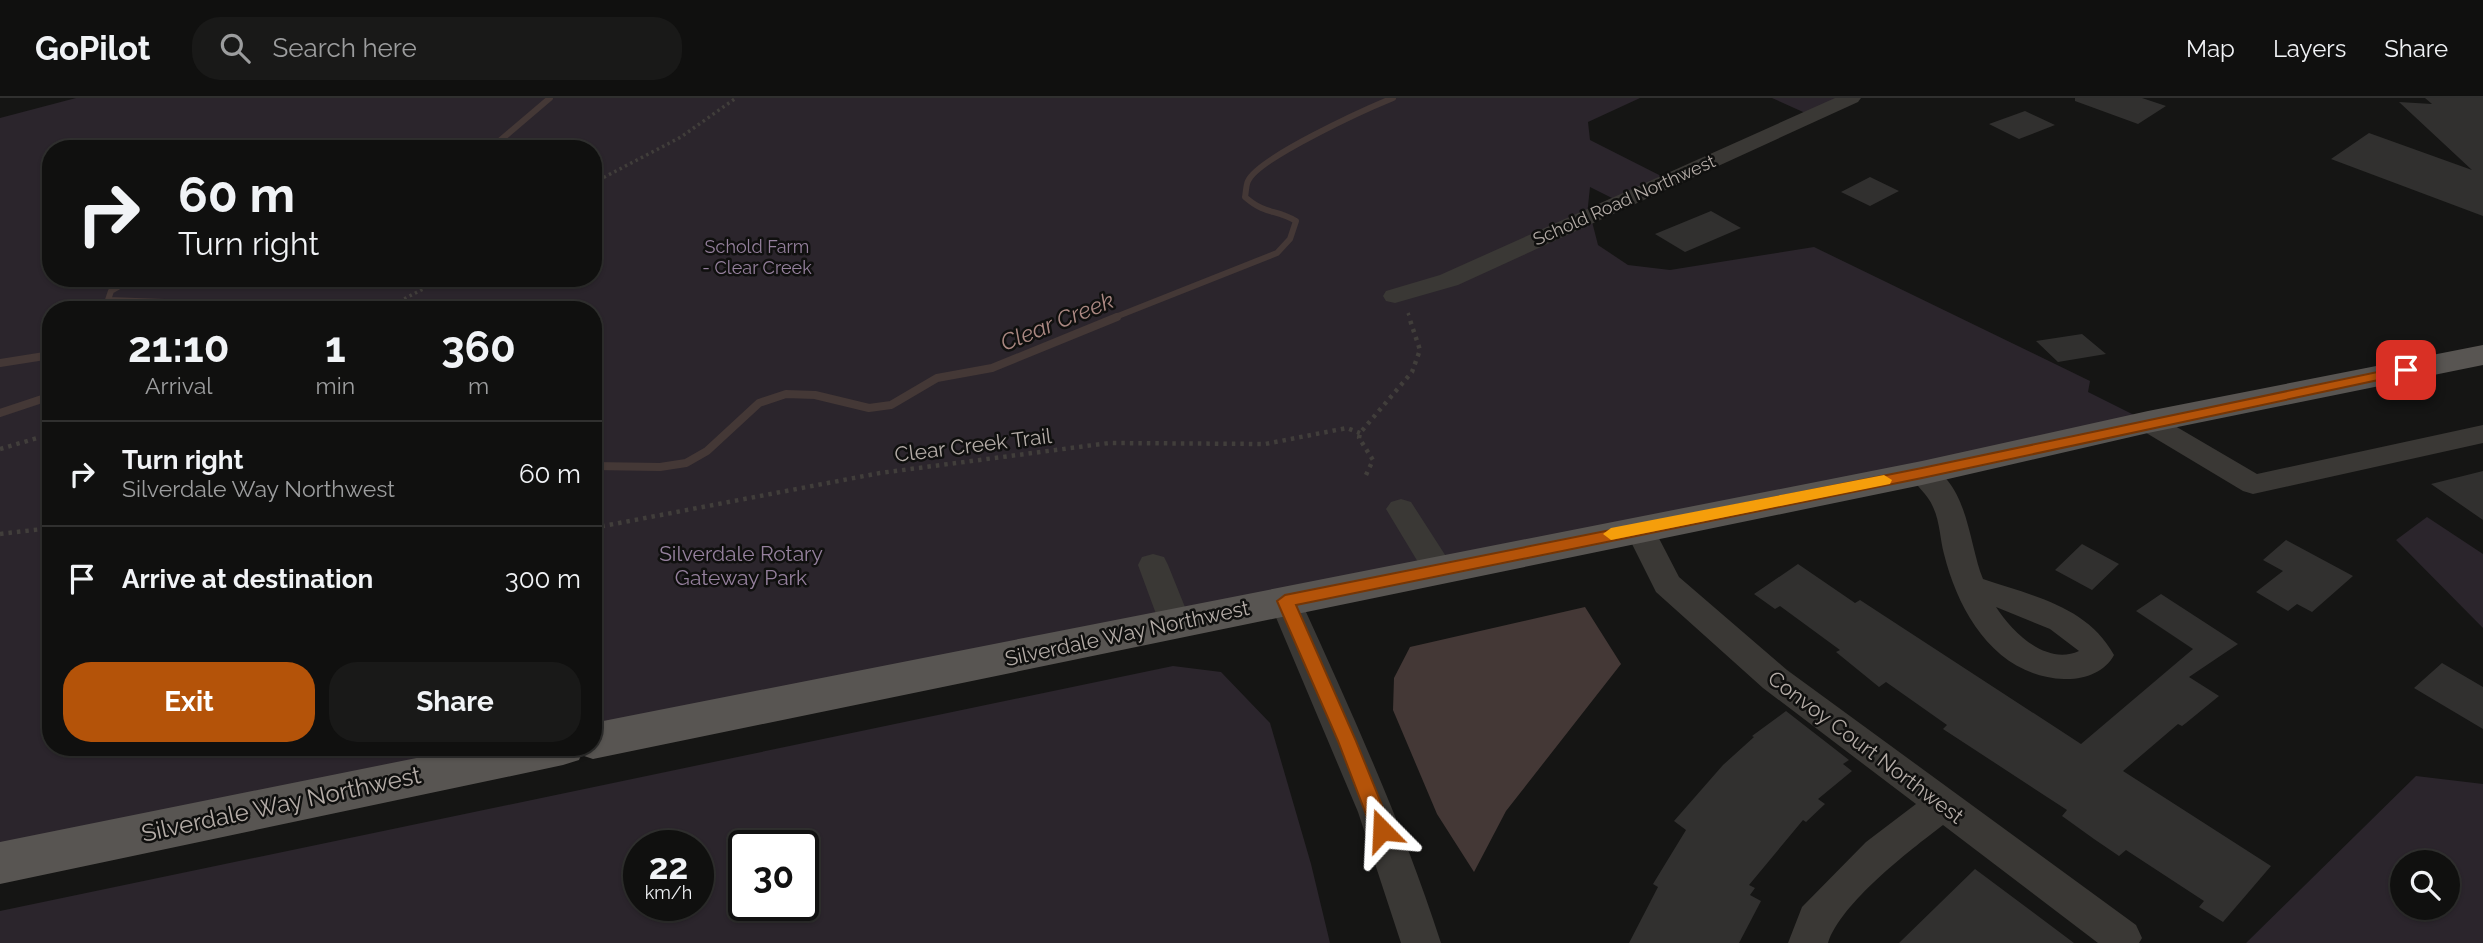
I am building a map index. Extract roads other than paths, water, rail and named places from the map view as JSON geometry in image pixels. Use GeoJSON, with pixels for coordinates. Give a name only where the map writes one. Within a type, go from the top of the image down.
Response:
{"type":"FeatureCollection","features":[{"type":"Feature","properties":{"kind":"main road","name":"Silverdale Way Northwest"},"geometry":{"type":"LineString","coordinates":[[602,739],[1922,473],[2148,422],[2483,355]]}},
{"type":"Feature","properties":{"kind":"main road","name":"Silverdale Way Northwest"},"geometry":{"type":"LineString","coordinates":[[0,863],[519,756]]}},
{"type":"Feature","properties":{"kind":"street","name":"Schold Road Northwest"},"geometry":{"type":"LineString","coordinates":[[1395,296],[1449,280],[1851,98]]}},
{"type":"Feature","properties":{"kind":"street"},"geometry":{"type":"LineString","coordinates":[[2148,422],[2253,484],[2483,434]]}},
{"type":"Feature","properties":{"kind":"street"},"geometry":{"type":"LineString","coordinates":[[1922,473],[1947,504],[1971,587]]}},
{"type":"Feature","properties":{"kind":"street"},"geometry":{"type":"LineString","coordinates":[[1401,509],[1438,569]]}},
{"type":"Feature","properties":{"kind":"street","name":"Convoy Court Northwest"},"geometry":{"type":"LineString","coordinates":[[1639,528],[1667,584],[1775,679],[2122,939]]}},
{"type":"Feature","properties":{"kind":"street"},"geometry":{"type":"LineString","coordinates":[[1153,565],[1175,622]]}},
{"type":"Feature","properties":{"kind":"street"},"geometry":{"type":"LineString","coordinates":[[1285,601],[1347,741],[1408,897],[1421,943]]}},
{"type":"Feature","properties":{"kind":"street"},"geometry":{"type":"LineString","coordinates":[[1808,943],[1816,919],[1879,853],[1941,806]]}},
{"type":"Feature","properties":{"kind":"waterway"},"geometry":{"type":"LineString","coordinates":[[501,140],[550,98]]}},
{"type":"Feature","properties":{"kind":"waterway","name":"Clear Creek"},"geometry":{"type":"LineString","coordinates":[[1113,318],[1277,253],[1290,239],[1296,221],[1265,210],[1245,197],[1248,181],[1256,171],[1291,148],[1393,98]]}},
{"type":"Feature","properties":{"kind":"waterway"},"geometry":{"type":"LineString","coordinates":[[118,287],[111,291],[108,300],[137,301]]}},
{"type":"Feature","properties":{"kind":"waterway","name":"Clear Creek"},"geometry":{"type":"LineString","coordinates":[[602,466],[660,467],[686,463],[707,451],[759,403],[786,394],[815,395],[869,408],[891,405],[937,378],[992,368],[1117,317]]}},
{"type":"Feature","properties":{"kind":"waterway"},"geometry":{"type":"LineString","coordinates":[[0,363],[42,356]]}},
{"type":"Feature","properties":{"kind":"waterway","name":"Clear Creek"},"geometry":{"type":"LineString","coordinates":[[0,413],[42,399]]}},
{"type":"Feature","properties":{"kind":"park label","name":"Schold Farm - Clear Creek"},"geometry":{"type":"Point","coordinates":[757,256]}},
{"type":"Feature","properties":{"kind":"park label","name":"Silverdale Rotary Gateway Park"},"geometry":{"type":"Point","coordinates":[741,565]}}]}
